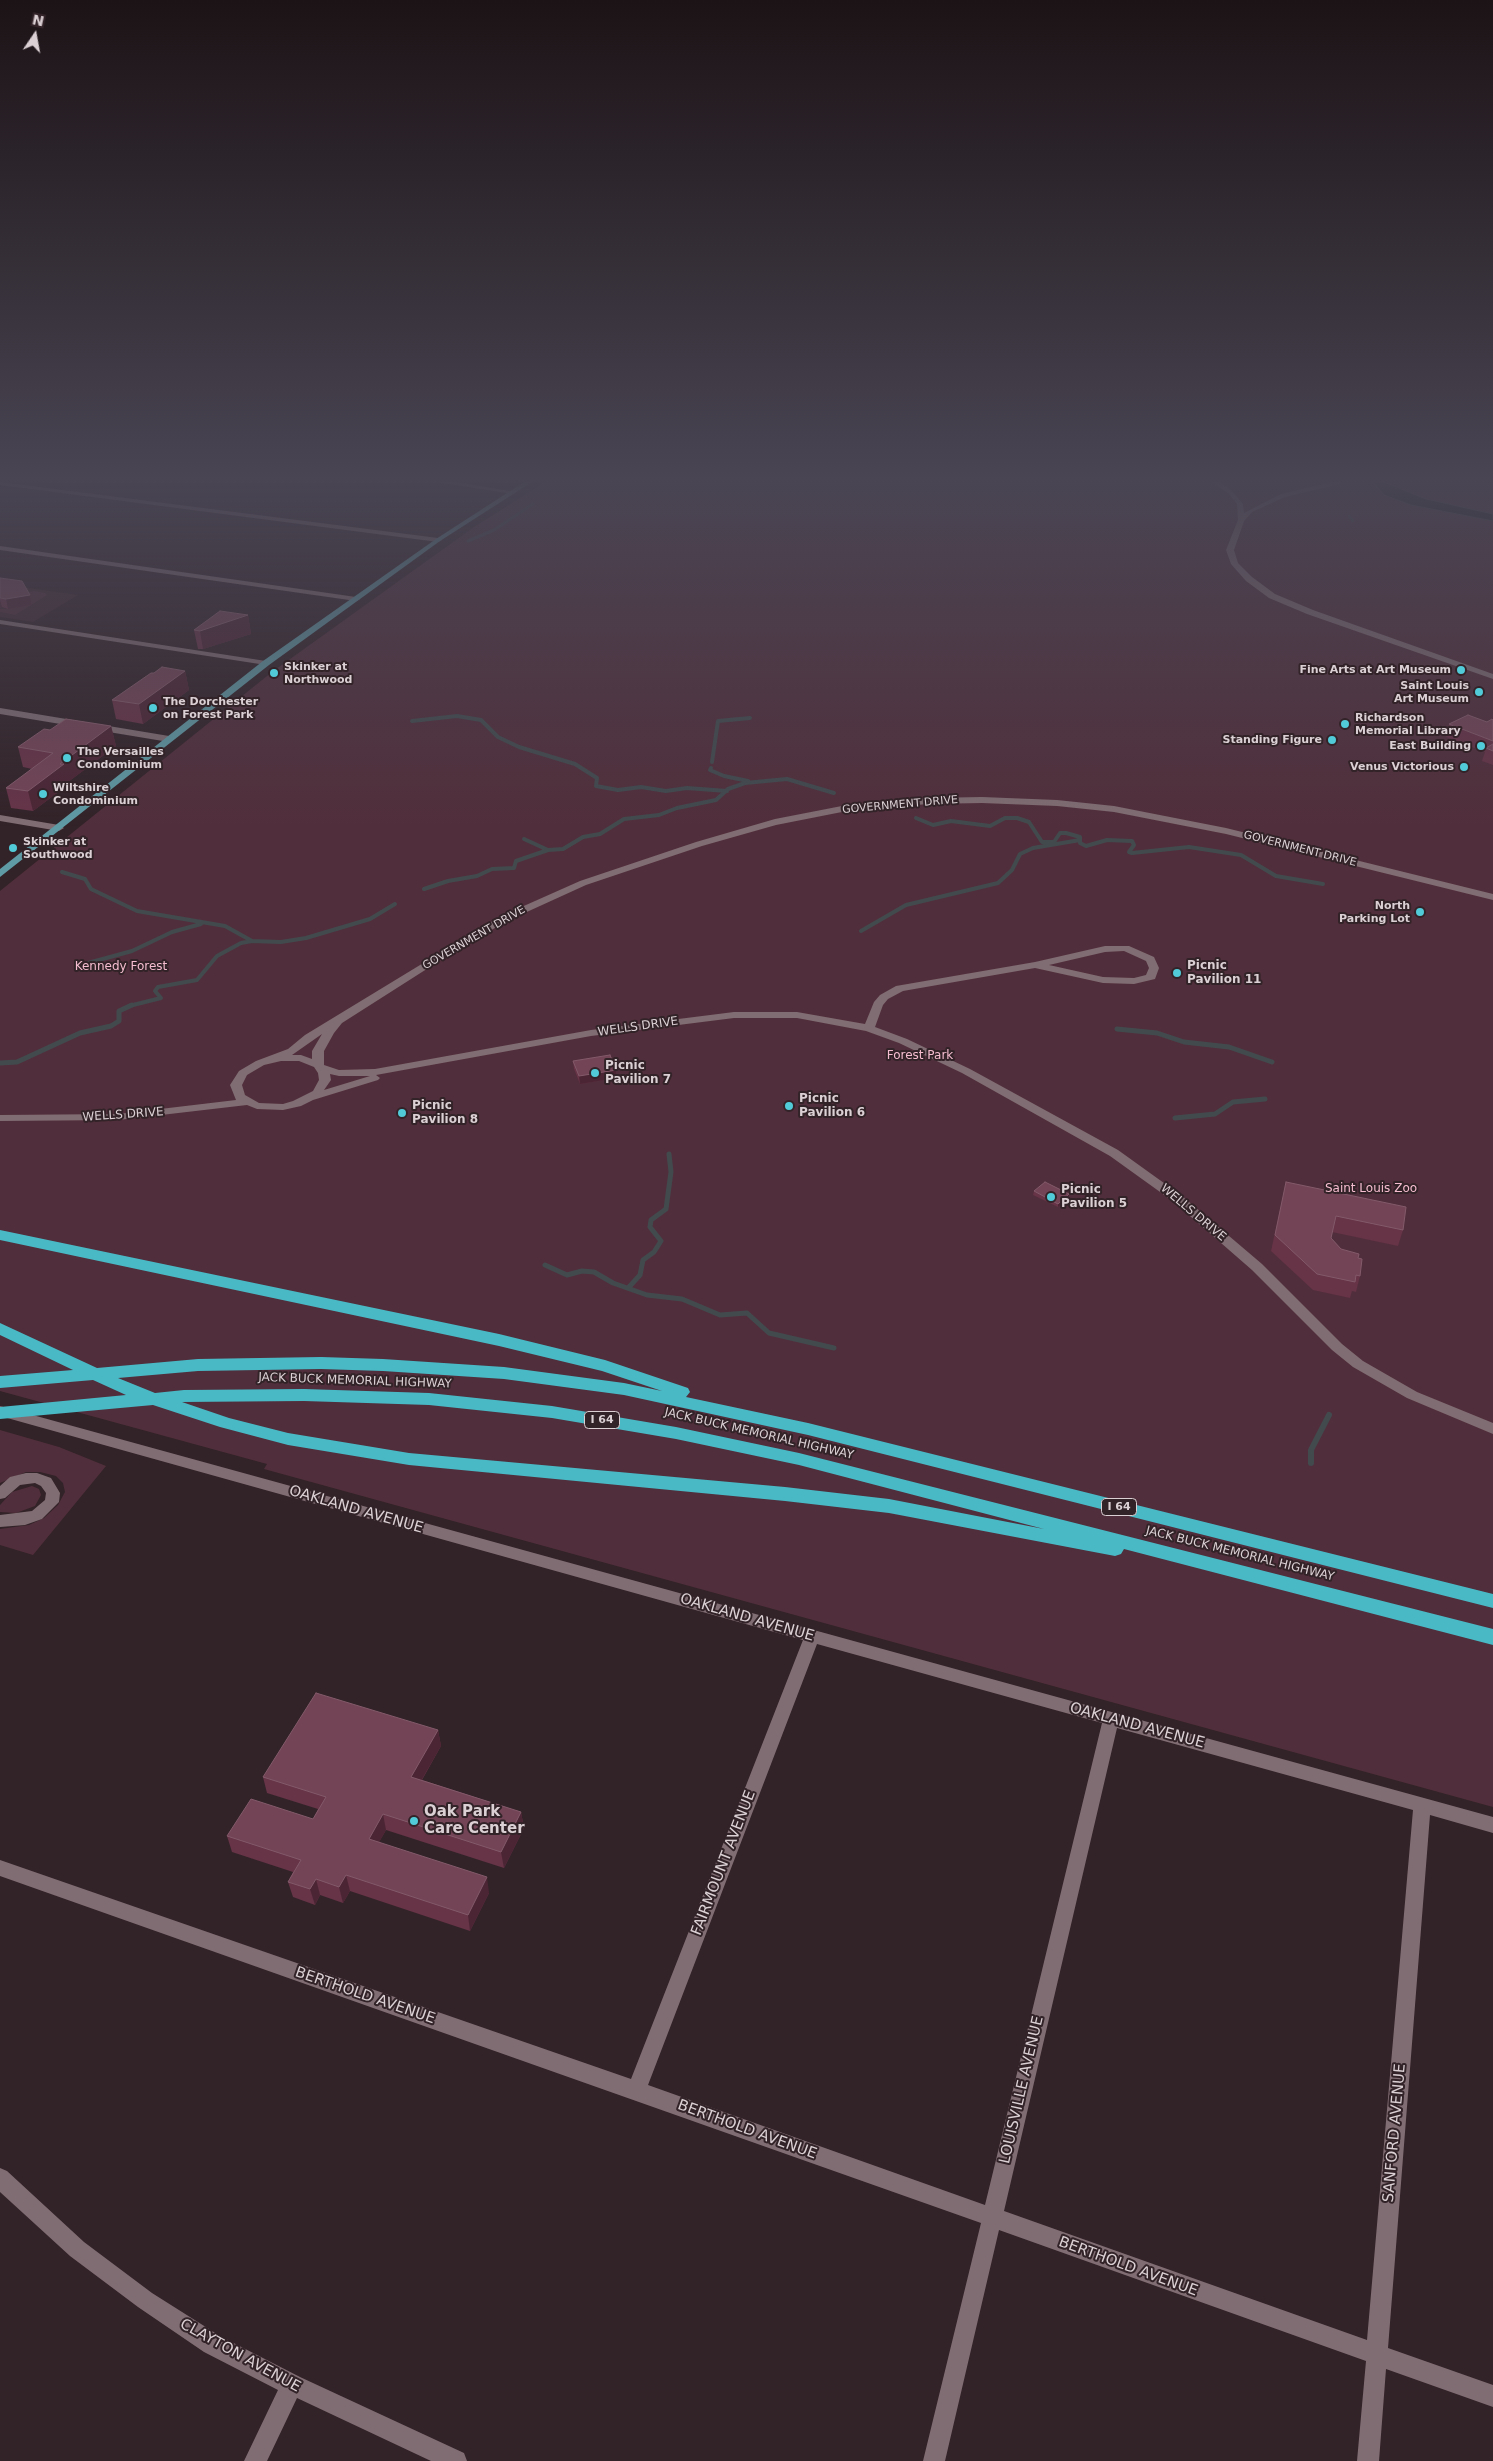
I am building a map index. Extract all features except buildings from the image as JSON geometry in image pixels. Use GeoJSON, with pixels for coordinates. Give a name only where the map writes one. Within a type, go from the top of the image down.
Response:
{"type":"FeatureCollection","features":[{"type":"Feature","properties":{"kind":"highway"},"geometry":{"type":"LineString","coordinates":[[0,1235],[508,1342],[605,1366],[745,1414]]}},
{"type":"Feature","properties":{"kind":"highway"},"geometry":{"type":"LineString","coordinates":[[0,1328],[131,1391],[226,1423],[296,1440],[409,1459],[785,1494],[889,1506],[1117,1550],[1191,1559]]}},
{"type":"Feature","properties":{"kind":"highway","name":"JACK BUCK MEMORIAL HIGHWAY"},"geometry":{"type":"LineString","coordinates":[[0,1382],[198,1365],[260,1363],[383,1365],[504,1373],[624,1389],[745,1414],[1493,1602]]}},
{"type":"Feature","properties":{"kind":"highway","name":"JACK BUCK MEMORIAL HIGHWAY"},"geometry":{"type":"LineString","coordinates":[[0,1412],[184,1396],[367,1396],[509,1407],[623,1423],[737,1445],[836,1468],[1493,1637]]}},
{"type":"Feature","properties":{"kind":"main road"},"geometry":{"type":"LineString","coordinates":[[0,874],[266,663],[356,598]]}},
{"type":"Feature","properties":{"kind":"street"},"geometry":{"type":"LineString","coordinates":[[348,597],[356,598]]}},
{"type":"Feature","properties":{"kind":"street"},"geometry":{"type":"LineString","coordinates":[[1274,597],[1310,612],[1493,677]]}},
{"type":"Feature","properties":{"kind":"street"},"geometry":{"type":"LineString","coordinates":[[0,622],[266,663]]}},
{"type":"Feature","properties":{"kind":"street"},"geometry":{"type":"LineString","coordinates":[[0,711],[169,739]]}},
{"type":"Feature","properties":{"kind":"street","name":"GOVERNMENT DRIVE"},"geometry":{"type":"LineString","coordinates":[[246,1102],[237,1092],[238,1079],[251,1067],[292,1051],[322,1028],[343,1018],[451,949],[503,919],[574,886],[663,855],[750,829],[847,808],[928,801],[982,800],[1032,801],[1114,809],[1216,829],[1493,897]]}},
{"type":"Feature","properties":{"kind":"street"},"geometry":{"type":"LineString","coordinates":[[0,818],[59,828]]}},
{"type":"Feature","properties":{"kind":"street"},"geometry":{"type":"LineString","coordinates":[[869,1028],[878,1004],[884,997],[900,988],[1034,965],[1115,948],[1124,948],[1144,955],[1150,959],[1154,968],[1151,977],[1116,982],[1089,978],[1034,965]]}},
{"type":"Feature","properties":{"kind":"street","name":"WELLS DRIVE"},"geometry":{"type":"LineString","coordinates":[[270,1059],[301,1058],[330,1072],[347,1074],[408,1068],[591,1033],[734,1015],[797,1014],[869,1028],[903,1041],[966,1071],[1114,1153],[1178,1199],[1257,1266],[1337,1347],[1358,1364],[1412,1395],[1493,1428]]}},
{"type":"Feature","properties":{"kind":"street","name":"GOVERNMENT DRIVE"},"geometry":{"type":"LineString","coordinates":[[309,1099],[322,1087],[325,1080],[319,1066],[318,1052],[330,1030],[343,1018]]}},
{"type":"Feature","properties":{"kind":"street","name":"WELLS DRIVE"},"geometry":{"type":"LineString","coordinates":[[0,1118],[118,1117],[246,1102],[269,1108],[283,1107],[408,1068]]}},
{"type":"Feature","properties":{"kind":"street","name":"OAKLAND AVENUE"},"geometry":{"type":"LineString","coordinates":[[0,1412],[1493,1825]]}},
{"type":"Feature","properties":{"kind":"street"},"geometry":{"type":"LineString","coordinates":[[0,1494],[15,1481],[26,1478],[37,1478],[46,1482],[53,1493],[52,1502],[37,1515],[25,1519],[0,1521]]}},
{"type":"Feature","properties":{"kind":"street","name":"FAIRMOUNT AVENUE"},"geometry":{"type":"LineString","coordinates":[[636,2090],[812,1636]]}},
{"type":"Feature","properties":{"kind":"street","name":"LOUISVILLE AVENUE"},"geometry":{"type":"LineString","coordinates":[[934,2461],[1111,1719]]}},
{"type":"Feature","properties":{"kind":"street","name":"SANFORD AVENUE"},"geometry":{"type":"LineString","coordinates":[[1368,2461],[1422,1805]]}},
{"type":"Feature","properties":{"kind":"street","name":"BERTHOLD AVENUE"},"geometry":{"type":"LineString","coordinates":[[0,1868],[636,2090],[1493,2396]]}},
{"type":"Feature","properties":{"kind":"street","name":"CLAYTON AVENUE"},"geometry":{"type":"LineString","coordinates":[[0,2178],[77,2249],[145,2300],[212,2344],[292,2386],[456,2461]]}},
{"type":"Feature","properties":{"kind":"street"},"geometry":{"type":"LineString","coordinates":[[255,2461],[292,2386]]}},
{"type":"Feature","properties":{"kind":"shaded area"},"geometry":{"type":"Polygon","coordinates":[[[0,597],[75,597],[33,622],[0,617],[0,597]]]}},
{"type":"Feature","properties":{"kind":"green space"},"geometry":{"type":"Polygon","coordinates":[[[19,597],[44,597],[15,615],[0,612],[0,609],[8,609],[19,597]]]}},
{"type":"Feature","properties":{"kind":"green space","name":"Forest Park"},"geometry":{"type":"Polygon","coordinates":[[[377,597],[1493,597],[1493,1807],[264,1469],[267,1464],[0,1391],[0,891],[272,672],[377,597]]]}},
{"type":"Feature","properties":{"kind":"green space"},"geometry":{"type":"Polygon","coordinates":[[[0,1430],[59,1447],[106,1466],[33,1555],[0,1545],[0,1529],[29,1525],[44,1518],[58,1505],[65,1492],[63,1483],[56,1476],[40,1472],[26,1472],[0,1483],[0,1430]]]}},
{"type":"Feature","properties":{"kind":"green space"},"geometry":{"type":"Polygon","coordinates":[[[32,1486],[39,1489],[41,1495],[35,1506],[16,1513],[0,1512],[0,1505],[12,1492],[32,1486]]]}},
{"type":"Feature","properties":{"kind":"waterway"},"geometry":{"type":"LineString","coordinates":[[412,721],[457,716],[481,720],[498,737],[519,747],[575,764],[597,778],[596,786],[618,790],[641,787],[666,791],[687,788],[726,791]]}},
{"type":"Feature","properties":{"kind":"waterway"},"geometry":{"type":"LineString","coordinates":[[712,762],[718,721],[750,718]]}},
{"type":"Feature","properties":{"kind":"waterway"},"geometry":{"type":"LineString","coordinates":[[711,768],[710,770],[724,776],[748,781]]}},
{"type":"Feature","properties":{"kind":"waterway"},"geometry":{"type":"LineString","coordinates":[[726,791],[745,783],[787,779],[834,793]]}},
{"type":"Feature","properties":{"kind":"waterway"},"geometry":{"type":"LineString","coordinates":[[548,850],[563,849],[583,837],[600,834],[624,819],[659,815],[677,808],[716,800],[726,791]]}},
{"type":"Feature","properties":{"kind":"waterway"},"geometry":{"type":"LineString","coordinates":[[916,818],[933,825],[951,821],[990,826],[1005,818],[1017,818],[1029,822],[1042,842],[1054,842],[1060,833],[1080,837],[1080,840]]}},
{"type":"Feature","properties":{"kind":"waterway"},"geometry":{"type":"LineString","coordinates":[[524,839],[548,850]]}},
{"type":"Feature","properties":{"kind":"waterway"},"geometry":{"type":"LineString","coordinates":[[861,931],[906,905],[998,883],[1012,870],[1020,854],[1033,848],[1080,840]]}},
{"type":"Feature","properties":{"kind":"waterway"},"geometry":{"type":"LineString","coordinates":[[1080,840],[1080,843],[1086,846],[1107,840],[1132,841],[1134,845],[1129,852],[1132,853],[1189,847],[1241,855],[1276,876],[1323,884]]}},
{"type":"Feature","properties":{"kind":"waterway"},"geometry":{"type":"LineString","coordinates":[[424,889],[448,881],[477,876],[492,869],[514,868],[516,861],[548,850]]}},
{"type":"Feature","properties":{"kind":"waterway"},"geometry":{"type":"LineString","coordinates":[[62,872],[85,879],[91,889],[137,911],[225,926],[252,941]]}},
{"type":"Feature","properties":{"kind":"waterway"},"geometry":{"type":"LineString","coordinates":[[252,941],[281,942],[306,938],[370,919],[395,904]]}},
{"type":"Feature","properties":{"kind":"waterway"},"geometry":{"type":"LineString","coordinates":[[88,963],[132,951],[172,932],[201,924]]}},
{"type":"Feature","properties":{"kind":"waterway"},"geometry":{"type":"LineString","coordinates":[[131,1006],[161,998],[155,991],[158,987],[197,980],[217,956],[241,943],[252,941]]}},
{"type":"Feature","properties":{"kind":"waterway"},"geometry":{"type":"LineString","coordinates":[[0,1063],[17,1062],[80,1033],[111,1026],[119,1021],[119,1011],[131,1006]]}},
{"type":"Feature","properties":{"kind":"waterway"},"geometry":{"type":"LineString","coordinates":[[1117,1029],[1157,1033],[1184,1042],[1229,1047],[1272,1062]]}},
{"type":"Feature","properties":{"kind":"waterway"},"geometry":{"type":"LineString","coordinates":[[1175,1118],[1215,1114],[1233,1102],[1265,1099]]}},
{"type":"Feature","properties":{"kind":"waterway"},"geometry":{"type":"LineString","coordinates":[[629,1287],[640,1275],[643,1260],[654,1252],[661,1241],[650,1227],[651,1220],[666,1209],[671,1172],[669,1154]]}},
{"type":"Feature","properties":{"kind":"waterway"},"geometry":{"type":"LineString","coordinates":[[545,1265],[567,1275],[582,1271],[594,1272],[613,1283],[647,1295],[682,1299],[720,1315],[747,1313],[769,1333],[834,1348]]}},
{"type":"Feature","properties":{"kind":"waterway"},"geometry":{"type":"LineString","coordinates":[[1311,1463],[1311,1450],[1329,1415]]}},
{"type":"Feature","properties":{"kind":"place","name":"Fine Arts at Art Museum"},"geometry":{"type":"Point","coordinates":[1461,670]}},
{"type":"Feature","properties":{"kind":"place","name":"Skinker at Northwood"},"geometry":{"type":"Point","coordinates":[274,673]}},
{"type":"Feature","properties":{"kind":"place","name":"Saint Louis Art Museum"},"geometry":{"type":"Point","coordinates":[1479,692]}},
{"type":"Feature","properties":{"kind":"place","name":"The Dorchester on Forest Park"},"geometry":{"type":"Point","coordinates":[153,708]}},
{"type":"Feature","properties":{"kind":"place","name":"Richardson Memorial Library"},"geometry":{"type":"Point","coordinates":[1345,724]}},
{"type":"Feature","properties":{"kind":"place","name":"Standing Figure"},"geometry":{"type":"Point","coordinates":[1332,740]}},
{"type":"Feature","properties":{"kind":"place","name":"East Building"},"geometry":{"type":"Point","coordinates":[1481,746]}},
{"type":"Feature","properties":{"kind":"place","name":"The Versailles Condominium"},"geometry":{"type":"Point","coordinates":[67,758]}},
{"type":"Feature","properties":{"kind":"place","name":"Venus Victorious"},"geometry":{"type":"Point","coordinates":[1464,767]}},
{"type":"Feature","properties":{"kind":"place","name":"Wiltshire Condominium"},"geometry":{"type":"Point","coordinates":[43,794]}},
{"type":"Feature","properties":{"kind":"place","name":"Skinker at Southwood"},"geometry":{"type":"Point","coordinates":[13,848]}},
{"type":"Feature","properties":{"kind":"place","name":"North Parking Lot"},"geometry":{"type":"Point","coordinates":[1420,912]}},
{"type":"Feature","properties":{"kind":"place","name":"Picnic Pavilion 11"},"geometry":{"type":"Point","coordinates":[1177,973]}},
{"type":"Feature","properties":{"kind":"place","name":"Picnic Pavilion 7"},"geometry":{"type":"Point","coordinates":[595,1073]}},
{"type":"Feature","properties":{"kind":"place","name":"Picnic Pavilion 6"},"geometry":{"type":"Point","coordinates":[789,1106]}},
{"type":"Feature","properties":{"kind":"place","name":"Picnic Pavilion 8"},"geometry":{"type":"Point","coordinates":[402,1113]}},
{"type":"Feature","properties":{"kind":"place","name":"Picnic Pavilion 5"},"geometry":{"type":"Point","coordinates":[1051,1197]}},
{"type":"Feature","properties":{"kind":"place","name":"Oak Park Care Center"},"geometry":{"type":"Point","coordinates":[414,1821]}},
{"type":"Feature","properties":{"kind":"park label","name":"Kennedy Forest"},"geometry":{"type":"Point","coordinates":[121,967]}},
{"type":"Feature","properties":{"kind":"park label","name":"Saint Louis Zoo"},"geometry":{"type":"Point","coordinates":[1371,1189]}}]}
